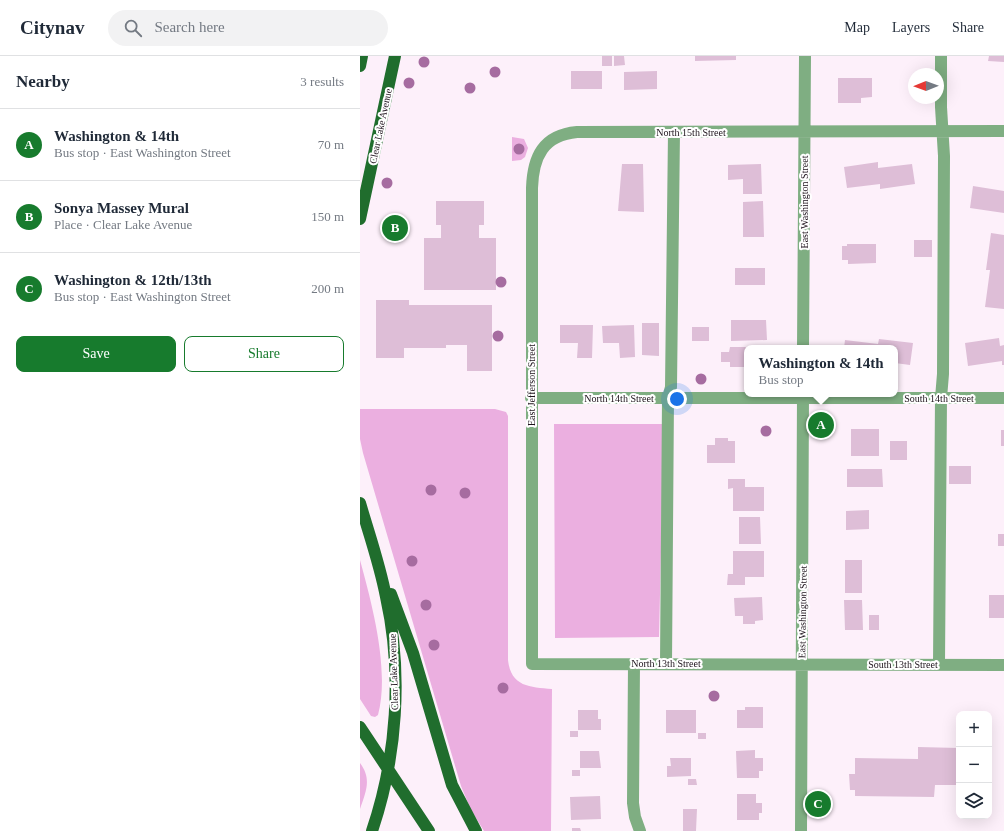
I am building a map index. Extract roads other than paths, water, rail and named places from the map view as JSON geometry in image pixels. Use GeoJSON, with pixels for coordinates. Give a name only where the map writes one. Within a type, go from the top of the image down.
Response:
{"type":"FeatureCollection","features":[{"type":"Feature","properties":{"kind":"main road"},"geometry":{"type":"LineString","coordinates":[[360,66],[362,56]]}},
{"type":"Feature","properties":{"kind":"main road","name":"Clear Lake Avenue"},"geometry":{"type":"LineString","coordinates":[[360,219],[395,56]]}},
{"type":"Feature","properties":{"kind":"main road","name":"Clear Lake Avenue"},"geometry":{"type":"LineString","coordinates":[[360,503],[386,596],[394,642],[395,721],[379,810],[372,831]]}},
{"type":"Feature","properties":{"kind":"main road"},"geometry":{"type":"LineString","coordinates":[[368,533],[414,653],[452,785],[476,831]]}},
{"type":"Feature","properties":{"kind":"main road"},"geometry":{"type":"LineString","coordinates":[[360,727],[429,831]]}},
{"type":"Feature","properties":{"kind":"street","name":"East Washington Street"},"geometry":{"type":"LineString","coordinates":[[803,345],[805,56]]}},
{"type":"Feature","properties":{"kind":"street"},"geometry":{"type":"LineString","coordinates":[[939,664],[944,156],[942,132],[941,56]]}},
{"type":"Feature","properties":{"kind":"street","name":"North 15th Street"},"geometry":{"type":"LineString","coordinates":[[577,132],[1004,131]]}},
{"type":"Feature","properties":{"kind":"street","name":"East Jefferson Street"},"geometry":{"type":"LineString","coordinates":[[532,664],[531,398],[533,169],[535,161],[547,143],[558,136],[577,132]]}},
{"type":"Feature","properties":{"kind":"street"},"geometry":{"type":"LineString","coordinates":[[666,663],[668,398],[671,387],[674,132]]}},
{"type":"Feature","properties":{"kind":"street","name":"North 14th Street"},"geometry":{"type":"LineString","coordinates":[[531,398],[744,397]]}},
{"type":"Feature","properties":{"kind":"street","name":"East Washington Street"},"geometry":{"type":"LineString","coordinates":[[801,831],[803,397]]}},
{"type":"Feature","properties":{"kind":"street","name":"South 14th Street"},"geometry":{"type":"LineString","coordinates":[[872,397],[1004,398]]}},
{"type":"Feature","properties":{"kind":"street","name":"North 13th Street"},"geometry":{"type":"LineString","coordinates":[[532,664],[801,664]]}},
{"type":"Feature","properties":{"kind":"street"},"geometry":{"type":"LineString","coordinates":[[634,664],[633,803],[635,817],[640,831]]}},
{"type":"Feature","properties":{"kind":"street","name":"South 13th Street"},"geometry":{"type":"LineString","coordinates":[[801,664],[1004,665]]}},
{"type":"Feature","properties":{"kind":"place","name":"Sonya Massey Mural"},"geometry":{"type":"Point","coordinates":[395,228]}},
{"type":"Feature","properties":{"kind":"place","name":"Washington & 14th"},"geometry":{"type":"Point","coordinates":[821,425]}},
{"type":"Feature","properties":{"kind":"place","name":"Washington & 12th/13th"},"geometry":{"type":"Point","coordinates":[818,804]}}]}
